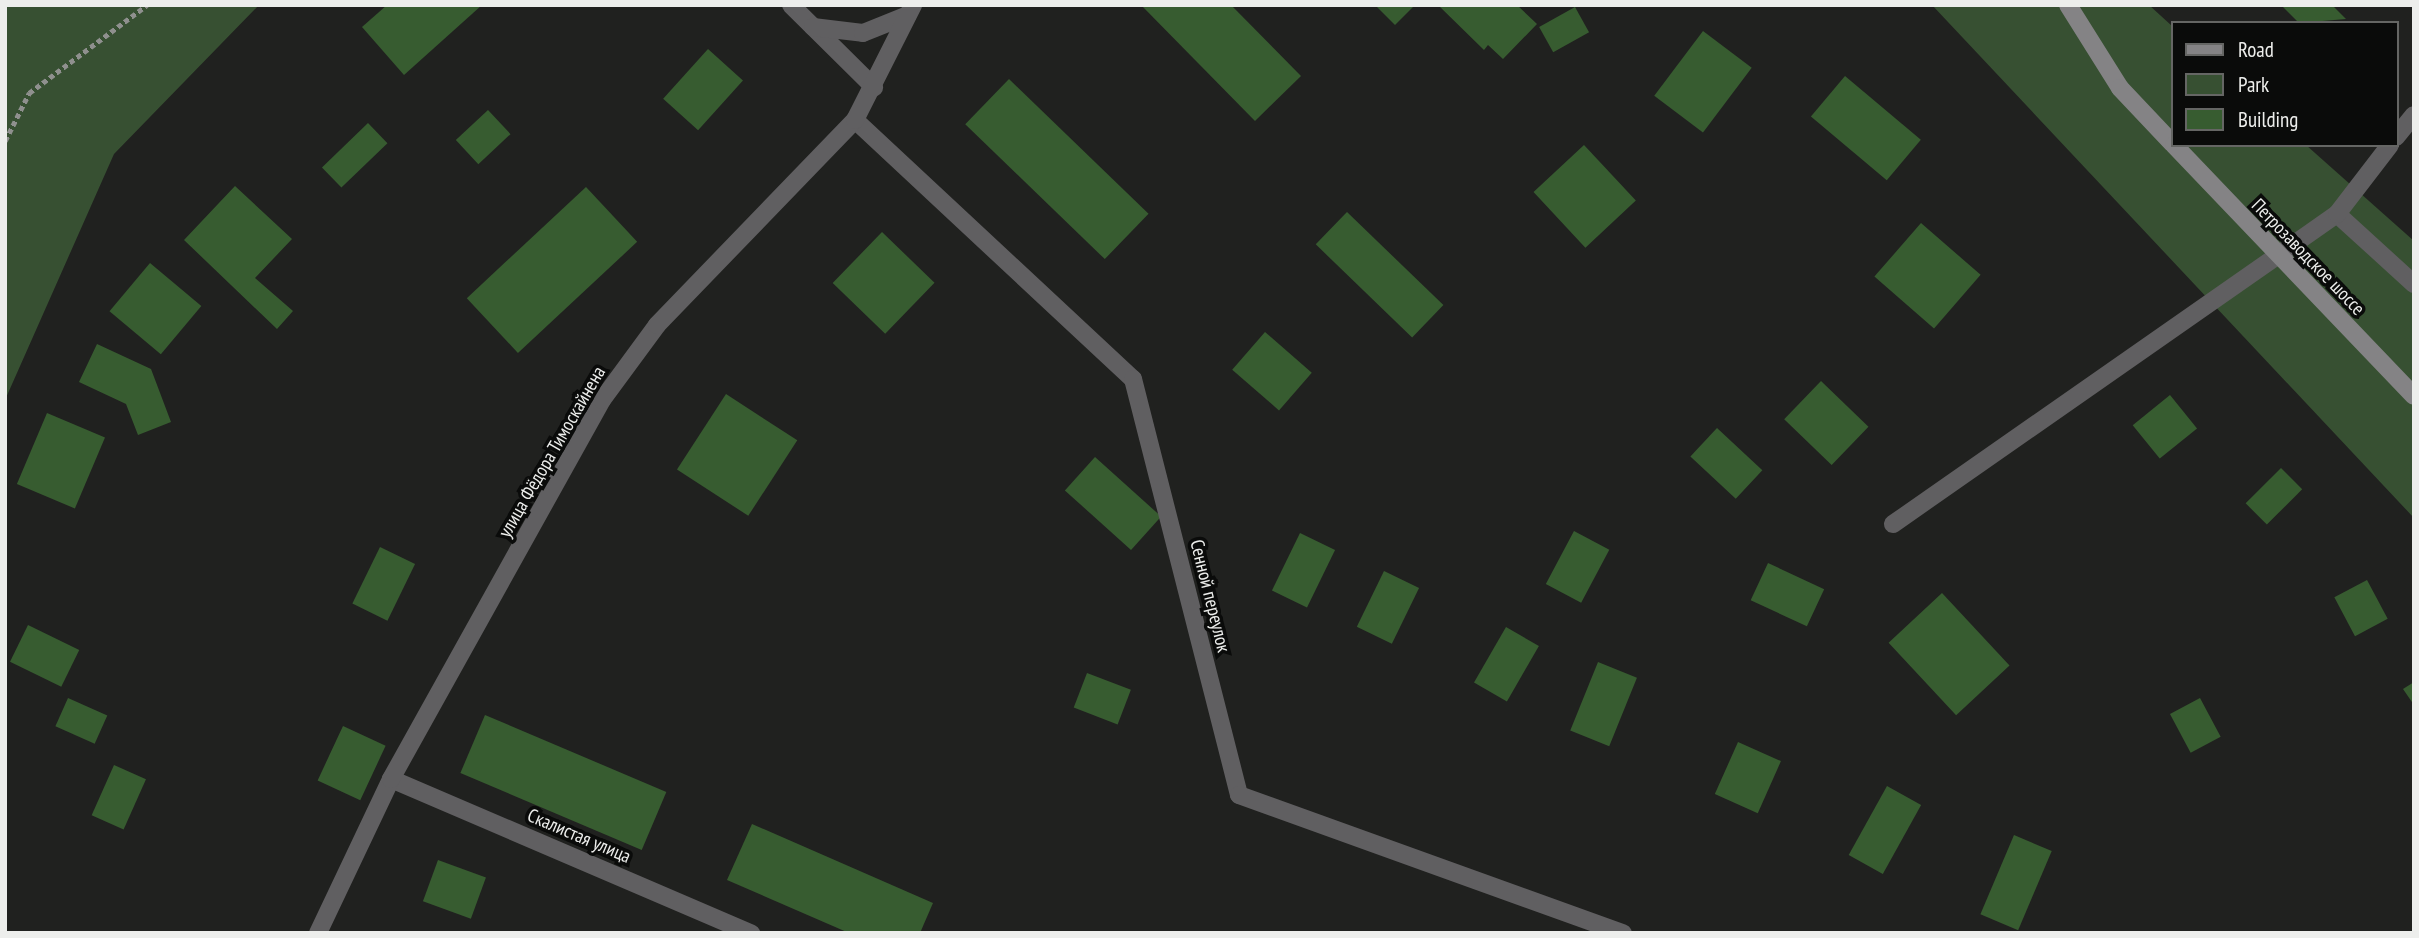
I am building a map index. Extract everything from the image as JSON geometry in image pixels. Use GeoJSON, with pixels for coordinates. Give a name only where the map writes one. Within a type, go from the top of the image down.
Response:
{"type":"FeatureCollection","features":[{"type":"Feature","properties":{"kind":"main road","name":"Петрозаводское шоссе"},"geometry":{"type":"LineString","coordinates":[[2068,5],[2120,88],[2170,141]]}},
{"type":"Feature","properties":{"kind":"main road","name":"Петрозаводское шоссе"},"geometry":{"type":"LineString","coordinates":[[2176,147],[2414,396]]}},
{"type":"Feature","properties":{"kind":"street"},"geometry":{"type":"LineString","coordinates":[[791,5],[874,87]]}},
{"type":"Feature","properties":{"kind":"street"},"geometry":{"type":"LineString","coordinates":[[813,27],[863,33],[911,10]]}},
{"type":"Feature","properties":{"kind":"street","name":"улица Фёдора Тимоскайнена"},"geometry":{"type":"LineString","coordinates":[[318,933],[391,779],[602,400],[657,325],[855,120],[911,10]]}},
{"type":"Feature","properties":{"kind":"street"},"geometry":{"type":"LineString","coordinates":[[2398,135],[2414,115]]}},
{"type":"Feature","properties":{"kind":"street","name":"Сенной переулок"},"geometry":{"type":"LineString","coordinates":[[855,120],[1133,379],[1239,795],[1623,933]]}},
{"type":"Feature","properties":{"kind":"street"},"geometry":{"type":"LineString","coordinates":[[1893,524],[2085,384],[2337,214],[2388,147]]}},
{"type":"Feature","properties":{"kind":"street"},"geometry":{"type":"LineString","coordinates":[[2337,214],[2414,284]]}},
{"type":"Feature","properties":{"kind":"street","name":"Скалистая улица"},"geometry":{"type":"LineString","coordinates":[[391,779],[751,933]]}},
{"type":"Feature","properties":{"kind":"path"},"geometry":{"type":"LineString","coordinates":[[5,141],[29,93],[148,5]]}},
{"type":"Feature","properties":{"kind":"green space"},"geometry":{"type":"Polygon","coordinates":[[[5,5],[259,5],[114,154],[5,400],[5,5]]]}},
{"type":"Feature","properties":{"kind":"green space"},"geometry":{"type":"Polygon","coordinates":[[[1932,5],[2149,5],[2170,24],[2170,147],[2308,147],[2414,241],[2414,518],[1932,5]]]}},
{"type":"Feature","properties":{"kind":"building"},"geometry":{"type":"Polygon","coordinates":[[[387,5],[482,5],[404,75],[362,27],[387,5]]]}},
{"type":"Feature","properties":{"kind":"building"},"geometry":{"type":"Polygon","coordinates":[[[1141,5],[1231,5],[1301,76],[1255,121],[1141,5]]]}},
{"type":"Feature","properties":{"kind":"building"},"geometry":{"type":"Polygon","coordinates":[[[1375,5],[1415,5],[1395,25],[1375,5]]]}},
{"type":"Feature","properties":{"kind":"building"},"geometry":{"type":"Polygon","coordinates":[[[1438,5],[1517,5],[1537,24],[1503,59],[1488,45],[1484,50],[1438,5]]]}},
{"type":"Feature","properties":{"kind":"building"},"geometry":{"type":"Polygon","coordinates":[[[2281,5],[2332,5],[2346,19],[2322,21],[2297,21],[2281,5]]]}},
{"type":"Feature","properties":{"kind":"building"},"geometry":{"type":"Polygon","coordinates":[[[1575,7],[1589,32],[1553,52],[1539,27],[1575,7]]]}},
{"type":"Feature","properties":{"kind":"building"},"geometry":{"type":"Polygon","coordinates":[[[1703,31],[1752,68],[1703,132],[1654,96],[1703,31]]]}},
{"type":"Feature","properties":{"kind":"building"},"geometry":{"type":"Polygon","coordinates":[[[708,49],[743,80],[698,130],[663,99],[708,49]]]}},
{"type":"Feature","properties":{"kind":"building"},"geometry":{"type":"Polygon","coordinates":[[[1845,76],[1921,140],[1887,180],[1811,117],[1845,76]]]}},
{"type":"Feature","properties":{"kind":"building"},"geometry":{"type":"Polygon","coordinates":[[[1009,79],[1149,214],[1105,259],[965,124],[1009,79]]]}},
{"type":"Feature","properties":{"kind":"building"},"geometry":{"type":"Polygon","coordinates":[[[488,110],[511,134],[478,164],[456,140],[488,110]]]}},
{"type":"Feature","properties":{"kind":"building"},"geometry":{"type":"Polygon","coordinates":[[[368,123],[387,143],[341,188],[322,167],[368,123]]]}},
{"type":"Feature","properties":{"kind":"building"},"geometry":{"type":"Polygon","coordinates":[[[1584,145],[1636,201],[1585,248],[1534,192],[1584,145]]]}},
{"type":"Feature","properties":{"kind":"building"},"geometry":{"type":"Polygon","coordinates":[[[235,186],[292,239],[255,278],[293,311],[277,329],[184,240],[235,186]]]}},
{"type":"Feature","properties":{"kind":"building"},"geometry":{"type":"Polygon","coordinates":[[[586,187],[637,242],[518,353],[467,298],[586,187]]]}},
{"type":"Feature","properties":{"kind":"building"},"geometry":{"type":"Polygon","coordinates":[[[1347,212],[1443,305],[1412,337],[1316,244],[1347,212]]]}},
{"type":"Feature","properties":{"kind":"building"},"geometry":{"type":"Polygon","coordinates":[[[1921,223],[1981,275],[1934,328],[1874,277],[1921,223]]]}},
{"type":"Feature","properties":{"kind":"building"},"geometry":{"type":"Polygon","coordinates":[[[882,232],[935,283],[885,334],[833,283],[882,232]]]}},
{"type":"Feature","properties":{"kind":"building"},"geometry":{"type":"Polygon","coordinates":[[[150,263],[201,306],[161,354],[110,311],[150,263]]]}},
{"type":"Feature","properties":{"kind":"building"},"geometry":{"type":"Polygon","coordinates":[[[1265,332],[1312,373],[1279,410],[1232,370],[1265,332]]]}},
{"type":"Feature","properties":{"kind":"building"},"geometry":{"type":"Polygon","coordinates":[[[97,344],[151,369],[171,422],[138,435],[126,404],[79,382],[97,344]]]}},
{"type":"Feature","properties":{"kind":"building"},"geometry":{"type":"Polygon","coordinates":[[[1821,381],[1868,427],[1832,465],[1784,419],[1821,381]]]}},
{"type":"Feature","properties":{"kind":"building"},"geometry":{"type":"Polygon","coordinates":[[[726,394],[797,440],[748,516],[677,469],[726,394]]]}},
{"type":"Feature","properties":{"kind":"building"},"geometry":{"type":"Polygon","coordinates":[[[2170,395],[2197,428],[2160,459],[2133,425],[2170,395]]]}},
{"type":"Feature","properties":{"kind":"building"},"geometry":{"type":"Polygon","coordinates":[[[47,413],[105,438],[75,508],[17,484],[47,413]]]}},
{"type":"Feature","properties":{"kind":"building"},"geometry":{"type":"Polygon","coordinates":[[[1717,428],[1762,470],[1736,499],[1690,457],[1717,428]]]}},
{"type":"Feature","properties":{"kind":"building"},"geometry":{"type":"Polygon","coordinates":[[[1095,457],[1161,517],[1131,550],[1065,490],[1095,457]]]}},
{"type":"Feature","properties":{"kind":"building"},"geometry":{"type":"Polygon","coordinates":[[[2281,468],[2302,489],[2267,525],[2246,503],[2281,468]]]}},
{"type":"Feature","properties":{"kind":"building"},"geometry":{"type":"Polygon","coordinates":[[[1574,531],[1609,550],[1581,603],[1546,584],[1574,531]]]}},
{"type":"Feature","properties":{"kind":"building"},"geometry":{"type":"Polygon","coordinates":[[[1300,533],[1335,550],[1307,608],[1272,591],[1300,533]]]}},
{"type":"Feature","properties":{"kind":"building"},"geometry":{"type":"Polygon","coordinates":[[[380,547],[415,564],[387,621],[352,604],[380,547]]]}},
{"type":"Feature","properties":{"kind":"building"},"geometry":{"type":"Polygon","coordinates":[[[1768,563],[1824,589],[1807,626],[1751,600],[1768,563]]]}},
{"type":"Feature","properties":{"kind":"building"},"geometry":{"type":"Polygon","coordinates":[[[1384,571],[1419,588],[1392,644],[1357,627],[1384,571]]]}},
{"type":"Feature","properties":{"kind":"building"},"geometry":{"type":"Polygon","coordinates":[[[2367,580],[2388,619],[2355,636],[2334,597],[2367,580]]]}},
{"type":"Feature","properties":{"kind":"building"},"geometry":{"type":"Polygon","coordinates":[[[1942,593],[2010,665],[1956,715],[1889,643],[1942,593]]]}},
{"type":"Feature","properties":{"kind":"building"},"geometry":{"type":"Polygon","coordinates":[[[28,625],[79,650],[61,687],[10,662],[28,625]]]}},
{"type":"Feature","properties":{"kind":"building"},"geometry":{"type":"Polygon","coordinates":[[[1506,627],[1539,646],[1507,701],[1474,682],[1506,627]]]}},
{"type":"Feature","properties":{"kind":"building"},"geometry":{"type":"Polygon","coordinates":[[[1598,662],[1637,678],[1609,746],[1570,731],[1598,662]]]}},
{"type":"Feature","properties":{"kind":"building"},"geometry":{"type":"Polygon","coordinates":[[[1087,673],[1131,690],[1118,724],[1074,708],[1087,673]]]}},
{"type":"Feature","properties":{"kind":"building"},"geometry":{"type":"Polygon","coordinates":[[[2414,682],[2414,705],[2403,689],[2414,682]]]}},
{"type":"Feature","properties":{"kind":"building"},"geometry":{"type":"Polygon","coordinates":[[[68,698],[107,715],[95,744],[55,726],[68,698]]]}},
{"type":"Feature","properties":{"kind":"building"},"geometry":{"type":"Polygon","coordinates":[[[2200,698],[2221,737],[2191,753],[2170,714],[2200,698]]]}},
{"type":"Feature","properties":{"kind":"building"},"geometry":{"type":"Polygon","coordinates":[[[485,715],[666,792],[642,850],[460,773],[485,715]]]}},
{"type":"Feature","properties":{"kind":"building"},"geometry":{"type":"Polygon","coordinates":[[[343,726],[386,746],[360,800],[318,780],[343,726]]]}},
{"type":"Feature","properties":{"kind":"building"},"geometry":{"type":"Polygon","coordinates":[[[1738,742],[1781,761],[1758,813],[1715,794],[1738,742]]]}},
{"type":"Feature","properties":{"kind":"building"},"geometry":{"type":"Polygon","coordinates":[[[114,765],[146,779],[124,829],[92,815],[114,765]]]}},
{"type":"Feature","properties":{"kind":"building"},"geometry":{"type":"Polygon","coordinates":[[[1887,786],[1921,805],[1883,874],[1849,855],[1887,786]]]}},
{"type":"Feature","properties":{"kind":"building"},"geometry":{"type":"Polygon","coordinates":[[[752,824],[933,903],[920,933],[849,933],[727,880],[752,824]]]}},
{"type":"Feature","properties":{"kind":"building"},"geometry":{"type":"Polygon","coordinates":[[[2014,835],[2052,851],[2018,930],[1980,914],[2014,835]]]}},
{"type":"Feature","properties":{"kind":"building"},"geometry":{"type":"Polygon","coordinates":[[[438,860],[486,877],[471,919],[423,901],[438,860]]]}}]}
